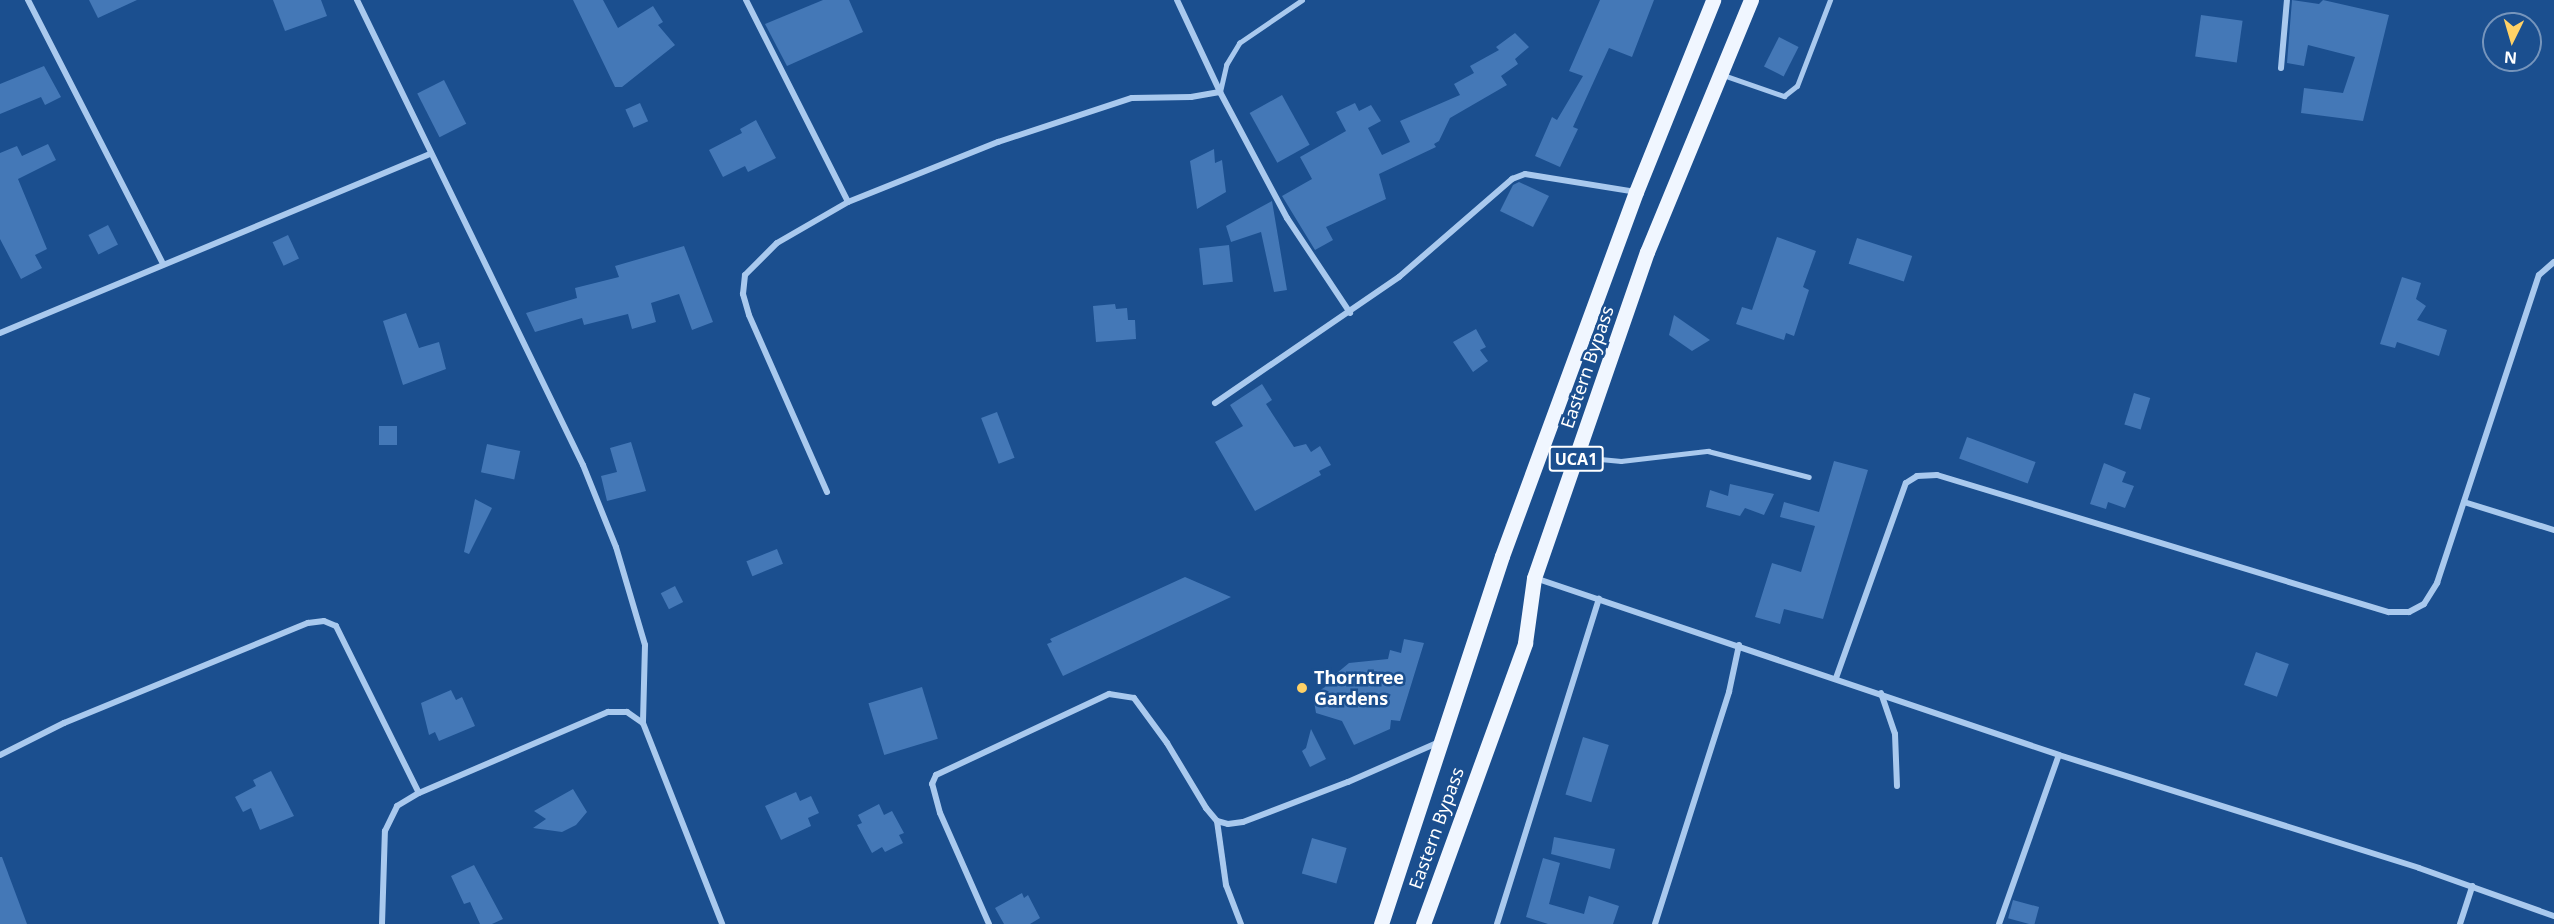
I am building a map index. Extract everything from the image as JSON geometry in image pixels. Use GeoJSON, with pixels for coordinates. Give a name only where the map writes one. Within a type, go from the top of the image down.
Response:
{"type":"FeatureCollection","features":[{"type":"Feature","properties":{"kind":"main road","name":"Eastern Bypass"},"geometry":{"type":"LineString","coordinates":[[1381,924],[1502,556],[1636,192],[1713,0]]}},
{"type":"Feature","properties":{"kind":"main road","name":"Eastern Bypass"},"geometry":{"type":"LineString","coordinates":[[1423,924],[1525,644],[1534,578],[1647,252],[1751,0]]}},
{"type":"Feature","properties":{"kind":"street"},"geometry":{"type":"LineString","coordinates":[[28,0],[163,264]]}},
{"type":"Feature","properties":{"kind":"street"},"geometry":{"type":"LineString","coordinates":[[357,0],[583,465],[616,547],[645,645],[643,723],[722,924]]}},
{"type":"Feature","properties":{"kind":"street"},"geometry":{"type":"LineString","coordinates":[[746,0],[848,202]]}},
{"type":"Feature","properties":{"kind":"street"},"geometry":{"type":"LineString","coordinates":[[1177,0],[1220,92],[1287,218],[1350,313]]}},
{"type":"Feature","properties":{"kind":"street"},"geometry":{"type":"LineString","coordinates":[[2281,68],[2287,0]]}},
{"type":"Feature","properties":{"kind":"street"},"geometry":{"type":"LineString","coordinates":[[826,492],[749,315],[743,294],[745,275],[757,258],[848,202],[999,142],[1132,98],[1220,92]]}},
{"type":"Feature","properties":{"kind":"street"},"geometry":{"type":"LineString","coordinates":[[0,333],[431,154]]}},
{"type":"Feature","properties":{"kind":"street"},"geometry":{"type":"LineString","coordinates":[[1215,403],[1350,313],[1399,277],[1512,179],[1525,174],[1636,192]]}},
{"type":"Feature","properties":{"kind":"street"},"geometry":{"type":"LineString","coordinates":[[1836,678],[1906,483],[1917,476],[1936,475],[2389,612],[2409,612],[2424,604],[2437,583],[2539,275],[2554,262]]}},
{"type":"Feature","properties":{"kind":"street"},"geometry":{"type":"LineString","coordinates":[[2464,502],[2554,530]]}},
{"type":"Feature","properties":{"kind":"street"},"geometry":{"type":"LineString","coordinates":[[1534,578],[1739,645],[2059,755],[2472,886],[2554,916]]}},
{"type":"Feature","properties":{"kind":"street"},"geometry":{"type":"LineString","coordinates":[[1497,924],[1599,599]]}},
{"type":"Feature","properties":{"kind":"street"},"geometry":{"type":"LineString","coordinates":[[0,754],[64,723],[308,623],[324,621],[336,626],[419,793]]}},
{"type":"Feature","properties":{"kind":"street"},"geometry":{"type":"LineString","coordinates":[[1655,924],[1729,692],[1739,645]]}},
{"type":"Feature","properties":{"kind":"street"},"geometry":{"type":"LineString","coordinates":[[1881,693],[1895,734],[1898,786]]}},
{"type":"Feature","properties":{"kind":"street"},"geometry":{"type":"LineString","coordinates":[[989,924],[940,813],[932,784],[936,775],[1109,694],[1134,698],[1217,821],[1226,885],[1241,924]]}},
{"type":"Feature","properties":{"kind":"street"},"geometry":{"type":"LineString","coordinates":[[382,924],[389,817],[397,806],[419,793],[608,712],[627,712],[643,723]]}},
{"type":"Feature","properties":{"kind":"street"},"geometry":{"type":"LineString","coordinates":[[1217,821],[1243,822],[1443,740]]}},
{"type":"Feature","properties":{"kind":"street"},"geometry":{"type":"LineString","coordinates":[[1999,924],[2059,755]]}},
{"type":"Feature","properties":{"kind":"street"},"geometry":{"type":"LineString","coordinates":[[2460,924],[2472,886]]}},
{"type":"Feature","properties":{"kind":"lane"},"geometry":{"type":"LineString","coordinates":[[1220,92],[1226,65],[1239,43],[1302,0]]}},
{"type":"Feature","properties":{"kind":"lane"},"geometry":{"type":"LineString","coordinates":[[1720,74],[1784,96],[1797,86],[1830,0]]}},
{"type":"Feature","properties":{"kind":"lane"},"geometry":{"type":"LineString","coordinates":[[1576,457],[1621,461],[1708,451],[1809,477]]}},
{"type":"Feature","properties":{"kind":"building"},"geometry":{"type":"Polygon","coordinates":[[[89,0],[137,0],[98,18],[89,0]]]}},
{"type":"Feature","properties":{"kind":"building"},"geometry":{"type":"Polygon","coordinates":[[[273,0],[321,0],[327,16],[285,31],[273,0]]]}},
{"type":"Feature","properties":{"kind":"building"},"geometry":{"type":"Polygon","coordinates":[[[573,0],[603,0],[618,28],[653,6],[663,22],[658,25],[675,45],[622,87],[615,87],[573,0]]]}},
{"type":"Feature","properties":{"kind":"building"},"geometry":{"type":"Polygon","coordinates":[[[823,0],[849,0],[863,32],[787,66],[765,24],[823,0]]]}},
{"type":"Feature","properties":{"kind":"building"},"geometry":{"type":"Polygon","coordinates":[[[1600,0],[1654,0],[1632,57],[1609,48],[1573,127],[1578,129],[1560,167],[1535,156],[1552,117],[1557,120],[1583,76],[1569,71],[1600,0]]]}},
{"type":"Feature","properties":{"kind":"building"},"geometry":{"type":"Polygon","coordinates":[[[2292,0],[2319,4],[2323,0],[2389,15],[2363,121],[2301,113],[2304,88],[2343,93],[2355,57],[2308,45],[2304,66],[2287,63],[2292,0]]]}},
{"type":"Feature","properties":{"kind":"building"},"geometry":{"type":"Polygon","coordinates":[[[2201,15],[2243,21],[2237,62],[2195,57],[2201,15]]]}},
{"type":"Feature","properties":{"kind":"building"},"geometry":{"type":"Polygon","coordinates":[[[1515,33],[1529,47],[1515,59],[1518,64],[1501,76],[1507,85],[1450,118],[1439,141],[1434,144],[1436,147],[1379,174],[1386,199],[1326,227],[1333,240],[1315,250],[1282,196],[1312,179],[1300,157],[1346,131],[1336,112],[1355,103],[1359,111],[1371,105],[1381,121],[1368,128],[1382,155],[1410,142],[1400,121],[1460,95],[1454,84],[1474,73],[1470,66],[1499,50],[1496,47],[1515,33]]]}},
{"type":"Feature","properties":{"kind":"building"},"geometry":{"type":"Polygon","coordinates":[[[1779,37],[1799,47],[1784,76],[1764,66],[1779,37]]]}},
{"type":"Feature","properties":{"kind":"building"},"geometry":{"type":"Polygon","coordinates":[[[44,66],[61,97],[45,105],[41,97],[0,114],[0,84],[44,66]]]}},
{"type":"Feature","properties":{"kind":"building"},"geometry":{"type":"Polygon","coordinates":[[[444,80],[466,124],[440,137],[417,94],[444,80]]]}},
{"type":"Feature","properties":{"kind":"building"},"geometry":{"type":"Polygon","coordinates":[[[1282,95],[1310,145],[1277,163],[1250,113],[1282,95]]]}},
{"type":"Feature","properties":{"kind":"building"},"geometry":{"type":"Polygon","coordinates":[[[640,103],[648,121],[634,128],[625,110],[640,103]]]}},
{"type":"Feature","properties":{"kind":"building"},"geometry":{"type":"Polygon","coordinates":[[[756,120],[776,158],[748,172],[745,166],[723,177],[709,150],[742,133],[740,129],[756,120]]]}},
{"type":"Feature","properties":{"kind":"building"},"geometry":{"type":"Polygon","coordinates":[[[48,144],[56,160],[18,179],[47,249],[35,255],[42,268],[21,279],[0,239],[0,153],[17,146],[22,156],[48,144]]]}},
{"type":"Feature","properties":{"kind":"building"},"geometry":{"type":"Polygon","coordinates":[[[1214,149],[1215,163],[1222,160],[1226,192],[1197,209],[1190,161],[1214,149]]]}},
{"type":"Feature","properties":{"kind":"building"},"geometry":{"type":"Polygon","coordinates":[[[1519,182],[1549,196],[1533,227],[1500,211],[1513,185],[1519,182]]]}},
{"type":"Feature","properties":{"kind":"building"},"geometry":{"type":"Polygon","coordinates":[[[1272,201],[1287,290],[1274,292],[1261,232],[1231,242],[1226,226],[1272,201]]]}},
{"type":"Feature","properties":{"kind":"building"},"geometry":{"type":"Polygon","coordinates":[[[108,225],[118,245],[98,255],[88,235],[108,225]]]}},
{"type":"Feature","properties":{"kind":"building"},"geometry":{"type":"Polygon","coordinates":[[[288,235],[299,259],[284,266],[273,242],[288,235]]]}},
{"type":"Feature","properties":{"kind":"building"},"geometry":{"type":"Polygon","coordinates":[[[1777,237],[1816,251],[1803,287],[1809,290],[1794,336],[1786,333],[1784,340],[1736,324],[1742,307],[1752,310],[1777,237]]]}},
{"type":"Feature","properties":{"kind":"building"},"geometry":{"type":"Polygon","coordinates":[[[1857,238],[1912,256],[1904,282],[1849,264],[1857,238]]]}},
{"type":"Feature","properties":{"kind":"building"},"geometry":{"type":"Polygon","coordinates":[[[1229,245],[1233,282],[1203,285],[1199,248],[1229,245]]]}},
{"type":"Feature","properties":{"kind":"building"},"geometry":{"type":"Polygon","coordinates":[[[684,246],[713,322],[692,330],[679,294],[651,303],[656,322],[632,329],[628,314],[584,325],[582,318],[535,332],[526,313],[577,298],[575,288],[619,277],[615,266],[684,246]]]}},
{"type":"Feature","properties":{"kind":"building"},"geometry":{"type":"Polygon","coordinates":[[[2402,277],[2421,283],[2416,299],[2426,306],[2417,320],[2447,330],[2439,356],[2397,342],[2395,348],[2380,344],[2402,277]]]}},
{"type":"Feature","properties":{"kind":"building"},"geometry":{"type":"Polygon","coordinates":[[[1115,304],[1116,309],[1127,308],[1128,320],[1135,320],[1136,339],[1096,342],[1093,306],[1115,304]]]}},
{"type":"Feature","properties":{"kind":"building"},"geometry":{"type":"Polygon","coordinates":[[[406,313],[419,348],[439,342],[446,369],[403,385],[383,321],[406,313]]]}},
{"type":"Feature","properties":{"kind":"building"},"geometry":{"type":"Polygon","coordinates":[[[1674,315],[1710,340],[1692,351],[1669,335],[1674,315]]]}},
{"type":"Feature","properties":{"kind":"building"},"geometry":{"type":"Polygon","coordinates":[[[1476,329],[1486,347],[1480,350],[1488,361],[1473,372],[1453,342],[1476,329]]]}},
{"type":"Feature","properties":{"kind":"building"},"geometry":{"type":"Polygon","coordinates":[[[1262,384],[1272,400],[1266,404],[1294,447],[1306,444],[1311,452],[1320,446],[1331,465],[1319,471],[1321,475],[1255,511],[1215,442],[1243,426],[1230,405],[1262,384]]]}},
{"type":"Feature","properties":{"kind":"building"},"geometry":{"type":"Polygon","coordinates":[[[2134,393],[2150,398],[2141,430],[2124,425],[2134,393]]]}},
{"type":"Feature","properties":{"kind":"building"},"geometry":{"type":"Polygon","coordinates":[[[997,412],[1015,458],[999,464],[981,418],[997,412]]]}},
{"type":"Feature","properties":{"kind":"building"},"geometry":{"type":"Polygon","coordinates":[[[379,426],[397,426],[397,445],[379,445],[379,426]]]}},
{"type":"Feature","properties":{"kind":"building"},"geometry":{"type":"Polygon","coordinates":[[[1967,437],[2036,462],[2028,484],[1959,459],[1967,437]]]}},
{"type":"Feature","properties":{"kind":"building"},"geometry":{"type":"Polygon","coordinates":[[[631,442],[646,491],[607,501],[601,476],[617,472],[610,448],[631,442]]]}},
{"type":"Feature","properties":{"kind":"building"},"geometry":{"type":"Polygon","coordinates":[[[487,444],[520,451],[514,479],[481,472],[487,444]]]}},
{"type":"Feature","properties":{"kind":"building"},"geometry":{"type":"Polygon","coordinates":[[[1834,461],[1868,470],[1823,619],[1784,609],[1780,624],[1755,617],[1772,563],[1801,572],[1815,526],[1780,517],[1784,502],[1819,512],[1834,461]]]}},
{"type":"Feature","properties":{"kind":"building"},"geometry":{"type":"Polygon","coordinates":[[[2104,463],[2126,472],[2122,482],[2134,486],[2125,508],[2108,502],[2106,509],[2090,504],[2104,463]]]}},
{"type":"Feature","properties":{"kind":"building"},"geometry":{"type":"Polygon","coordinates":[[[1730,484],[1774,494],[1764,515],[1745,508],[1740,516],[1706,507],[1710,490],[1728,496],[1730,484]]]}},
{"type":"Feature","properties":{"kind":"building"},"geometry":{"type":"Polygon","coordinates":[[[475,499],[492,508],[469,554],[464,552],[475,499]]]}},
{"type":"Feature","properties":{"kind":"building"},"geometry":{"type":"Polygon","coordinates":[[[777,549],[783,564],[752,576],[746,561],[777,549]]]}},
{"type":"Feature","properties":{"kind":"building"},"geometry":{"type":"Polygon","coordinates":[[[1185,577],[1231,597],[1063,676],[1047,644],[1052,642],[1050,639],[1185,577]]]}},
{"type":"Feature","properties":{"kind":"building"},"geometry":{"type":"Polygon","coordinates":[[[675,586],[683,602],[669,609],[661,593],[675,586]]]}},
{"type":"Feature","properties":{"kind":"building"},"geometry":{"type":"Polygon","coordinates":[[[1404,639],[1424,643],[1400,721],[1391,720],[1390,729],[1354,745],[1342,721],[1316,713],[1313,695],[1325,687],[1327,675],[1337,673],[1349,663],[1388,659],[1390,650],[1401,653],[1404,639]]]}},
{"type":"Feature","properties":{"kind":"building"},"geometry":{"type":"Polygon","coordinates":[[[2256,652],[2289,664],[2277,697],[2244,685],[2256,652]]]}},
{"type":"Feature","properties":{"kind":"building"},"geometry":{"type":"Polygon","coordinates":[[[922,687],[938,739],[884,755],[868,703],[922,687]]]}},
{"type":"Feature","properties":{"kind":"building"},"geometry":{"type":"Polygon","coordinates":[[[451,690],[456,700],[462,697],[475,726],[439,741],[435,732],[429,735],[421,703],[451,690]]]}},
{"type":"Feature","properties":{"kind":"building"},"geometry":{"type":"Polygon","coordinates":[[[1311,729],[1326,759],[1310,767],[1302,751],[1306,748],[1311,729]]]}},
{"type":"Feature","properties":{"kind":"building"},"geometry":{"type":"Polygon","coordinates":[[[1583,737],[1609,745],[1591,802],[1565,794],[1583,737]]]}},
{"type":"Feature","properties":{"kind":"building"},"geometry":{"type":"Polygon","coordinates":[[[271,771],[294,816],[260,830],[251,808],[243,812],[235,797],[256,786],[253,780],[271,771]]]}},
{"type":"Feature","properties":{"kind":"building"},"geometry":{"type":"Polygon","coordinates":[[[573,789],[587,812],[576,825],[562,832],[533,828],[546,819],[534,811],[573,789]]]}},
{"type":"Feature","properties":{"kind":"building"},"geometry":{"type":"Polygon","coordinates":[[[796,792],[800,801],[811,796],[819,813],[808,818],[811,826],[781,840],[765,806],[796,792]]]}},
{"type":"Feature","properties":{"kind":"building"},"geometry":{"type":"Polygon","coordinates":[[[879,804],[884,815],[892,811],[904,833],[899,835],[903,843],[885,852],[882,847],[872,853],[857,825],[862,823],[858,815],[879,804]]]}},
{"type":"Feature","properties":{"kind":"building"},"geometry":{"type":"Polygon","coordinates":[[[1554,837],[1615,849],[1610,869],[1551,854],[1554,837]]]}},
{"type":"Feature","properties":{"kind":"building"},"geometry":{"type":"Polygon","coordinates":[[[1312,838],[1347,848],[1336,883],[1302,874],[1312,838]]]}},
{"type":"Feature","properties":{"kind":"building"},"geometry":{"type":"Polygon","coordinates":[[[0,857],[2,857],[27,924],[0,924],[0,857]]]}},
{"type":"Feature","properties":{"kind":"building"},"geometry":{"type":"Polygon","coordinates":[[[1543,858],[1560,863],[1549,904],[1584,914],[1589,896],[1619,906],[1613,924],[1548,924],[1526,917],[1543,858]]]}},
{"type":"Feature","properties":{"kind":"building"},"geometry":{"type":"Polygon","coordinates":[[[474,865],[503,919],[492,924],[480,924],[470,902],[464,904],[451,876],[474,865]]]}},
{"type":"Feature","properties":{"kind":"building"},"geometry":{"type":"Polygon","coordinates":[[[1022,893],[1024,898],[1028,895],[1040,918],[1030,924],[1004,924],[995,908],[1022,893]]]}},
{"type":"Feature","properties":{"kind":"building"},"geometry":{"type":"Polygon","coordinates":[[[2013,900],[2039,907],[2035,924],[2008,918],[2013,900]]]}},
{"type":"Feature","properties":{"kind":"place","name":"Thorntree Gardens"},"geometry":{"type":"Point","coordinates":[1302,688]}}]}
